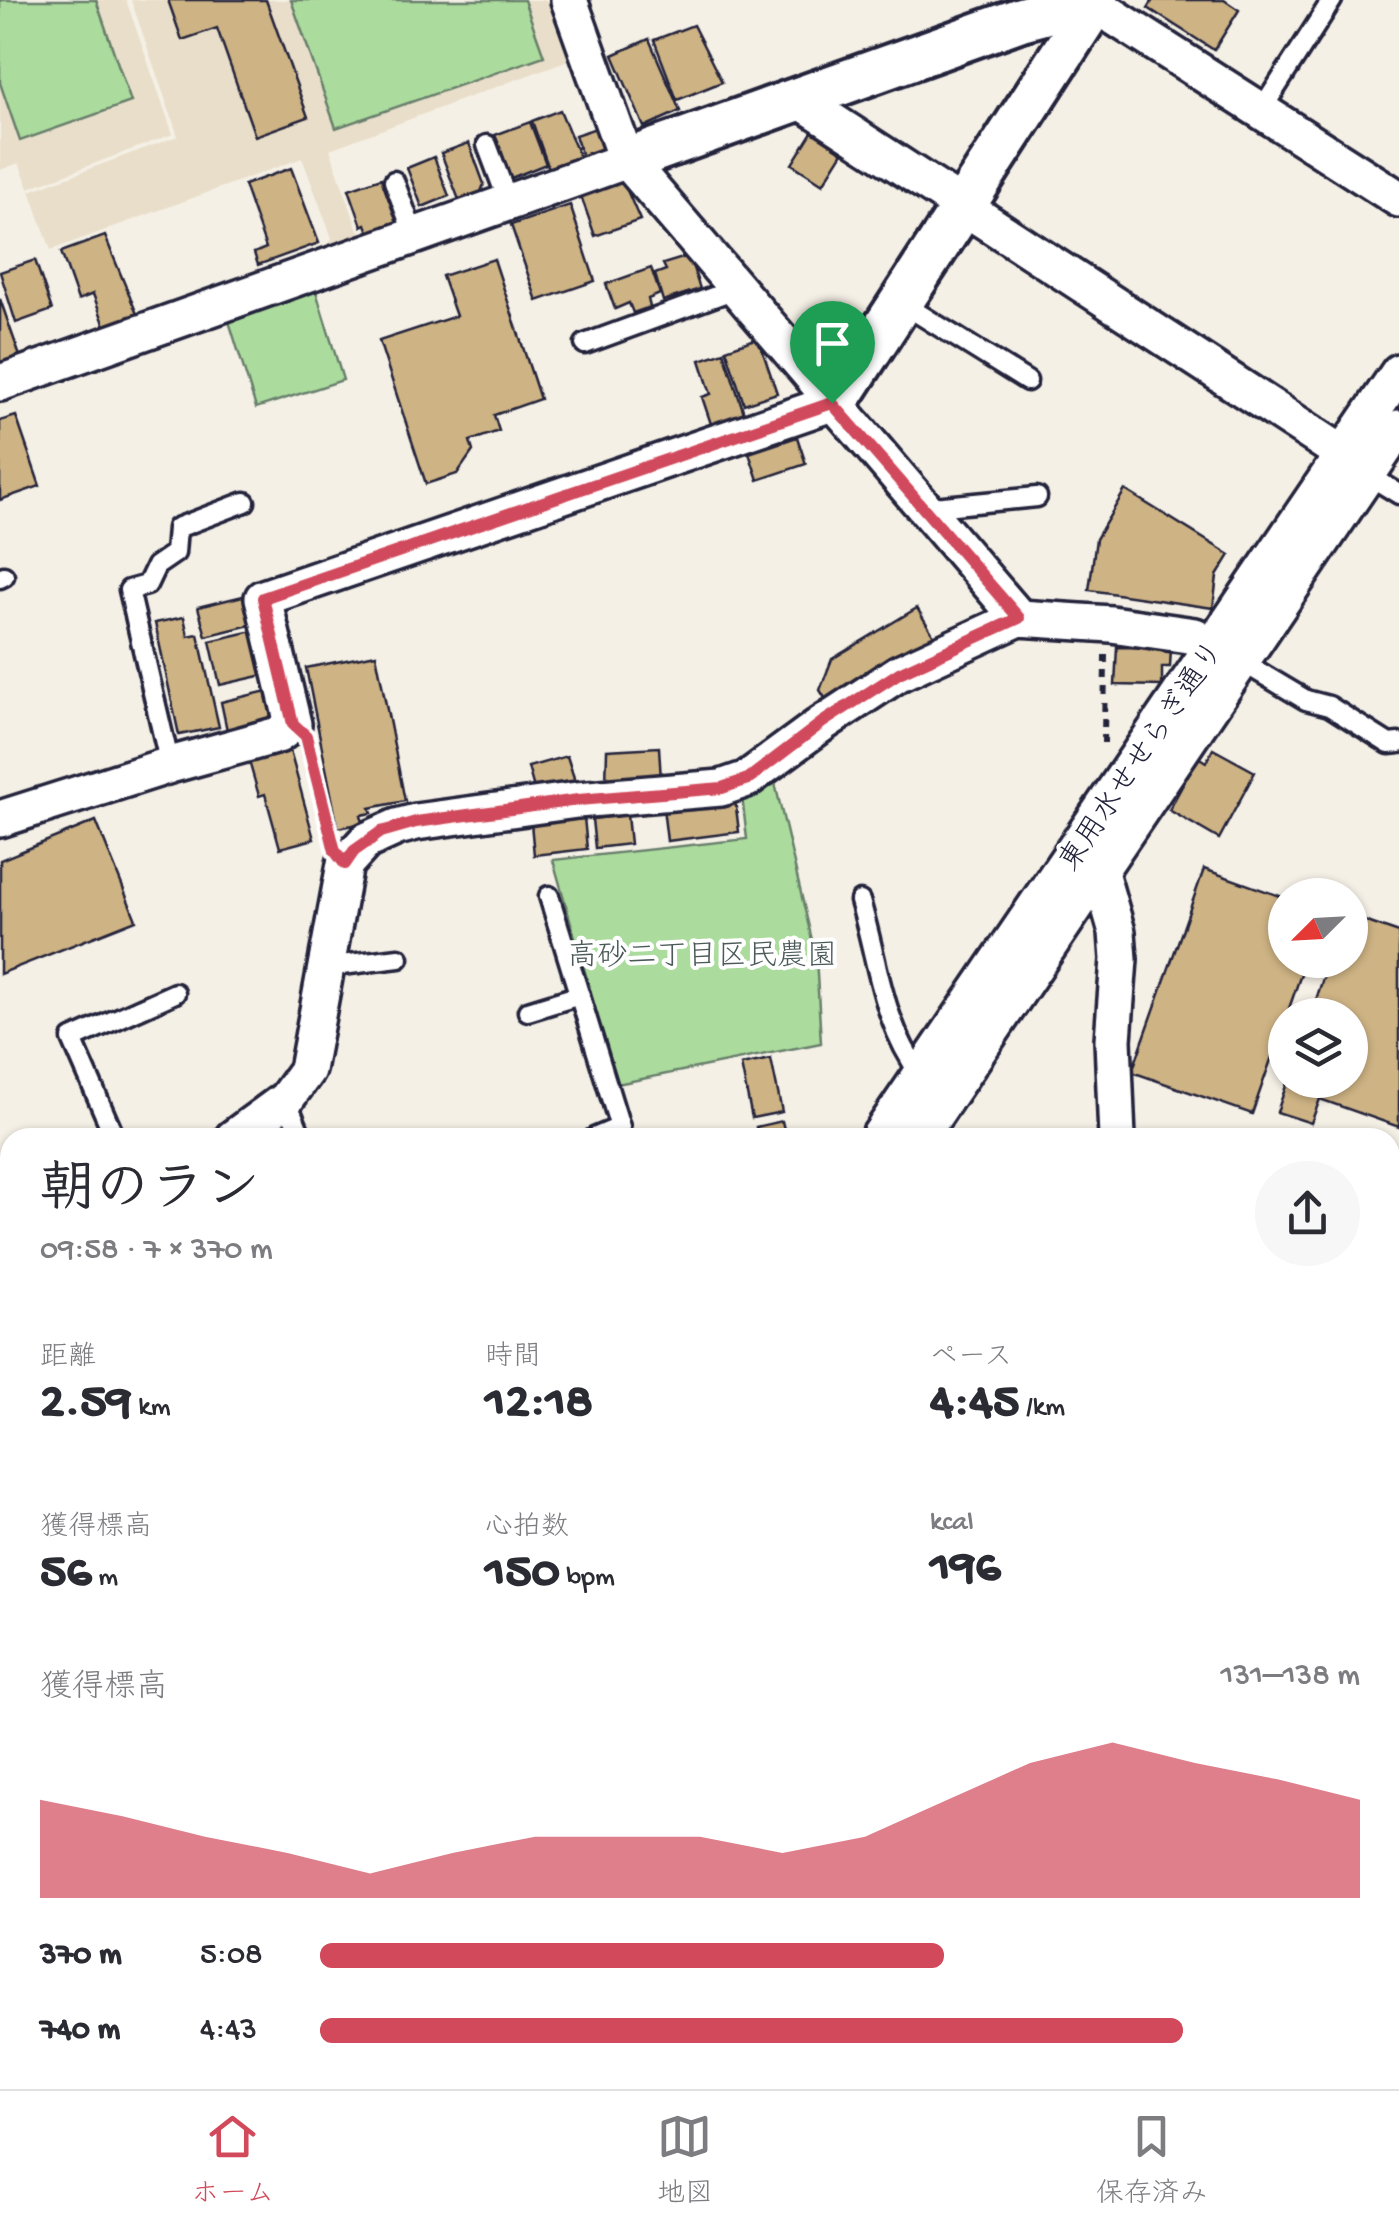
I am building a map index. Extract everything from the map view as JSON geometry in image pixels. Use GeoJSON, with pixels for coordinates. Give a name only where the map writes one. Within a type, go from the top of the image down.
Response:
{"type":"FeatureCollection","features":[{"type":"Feature","properties":{"kind":"street"},"geometry":{"type":"LineString","coordinates":[[569,0],[633,157],[736,289],[836,400],[1019,618]]}},
{"type":"Feature","properties":{"kind":"street"},"geometry":{"type":"LineString","coordinates":[[0,819],[278,735],[293,724],[263,598],[836,400],[1093,1]]}},
{"type":"Feature","properties":{"kind":"street"},"geometry":{"type":"LineString","coordinates":[[0,383],[1021,18],[1093,1],[1399,199]]}},
{"type":"Feature","properties":{"kind":"street"},"geometry":{"type":"LineString","coordinates":[[795,97],[1356,462]]}},
{"type":"Feature","properties":{"kind":"street"},"geometry":{"type":"LineString","coordinates":[[926,1128],[1099,870],[1227,652],[1356,462],[1399,372]]}},
{"type":"Feature","properties":{"kind":"street"},"geometry":{"type":"LineString","coordinates":[[1356,462],[1399,428]]}},
{"type":"Feature","properties":{"kind":"street"},"geometry":{"type":"LineString","coordinates":[[247,1128],[286,1099],[307,1070],[345,864],[354,851],[381,832],[416,822],[578,800],[722,788],[748,779],[823,722],[899,673],[1019,618],[1111,624],[1195,636],[1227,652]]}},
{"type":"Feature","properties":{"kind":"street","name":"東用水せせらぎ通り"},"geometry":{"type":"LineString","coordinates":[[885,1128],[1227,652]]}},
{"type":"Feature","properties":{"kind":"street"},"geometry":{"type":"LineString","coordinates":[[1099,870],[1119,959],[1113,1040],[1117,1128]]}},
{"type":"Feature","properties":{"kind":"lane"},"geometry":{"type":"LineString","coordinates":[[1261,111],[1332,0]]}},
{"type":"Feature","properties":{"kind":"lane"},"geometry":{"type":"LineString","coordinates":[[487,144],[508,201]]}},
{"type":"Feature","properties":{"kind":"lane"},"geometry":{"type":"LineString","coordinates":[[394,181],[414,235]]}},
{"type":"Feature","properties":{"kind":"lane"},"geometry":{"type":"LineString","coordinates":[[585,344],[736,289]]}},
{"type":"Feature","properties":{"kind":"lane"},"geometry":{"type":"LineString","coordinates":[[900,302],[1028,381]]}},
{"type":"Feature","properties":{"kind":"lane"},"geometry":{"type":"LineString","coordinates":[[1356,462],[1399,494]]}},
{"type":"Feature","properties":{"kind":"lane"},"geometry":{"type":"LineString","coordinates":[[923,508],[1037,497]]}},
{"type":"Feature","properties":{"kind":"lane"},"geometry":{"type":"LineString","coordinates":[[170,765],[129,590],[148,585],[156,566],[175,553],[177,528],[245,502]]}},
{"type":"Feature","properties":{"kind":"lane"},"geometry":{"type":"LineString","coordinates":[[1227,652],[1306,700],[1330,706],[1389,744],[1399,743]]}},
{"type":"Feature","properties":{"kind":"lane"},"geometry":{"type":"LineString","coordinates":[[550,896],[620,1128]]}},
{"type":"Feature","properties":{"kind":"lane"},"geometry":{"type":"LineString","coordinates":[[860,901],[888,1017],[906,1055],[921,1075]]}},
{"type":"Feature","properties":{"kind":"lane"},"geometry":{"type":"LineString","coordinates":[[325,967],[399,958]]}},
{"type":"Feature","properties":{"kind":"lane"},"geometry":{"type":"LineString","coordinates":[[111,1128],[72,1039],[174,993]]}},
{"type":"Feature","properties":{"kind":"lane"},"geometry":{"type":"LineString","coordinates":[[528,1011],[580,994]]}},
{"type":"Feature","properties":{"kind":"lane"},"geometry":{"type":"LineString","coordinates":[[286,1099],[298,1128]]}},
{"type":"Feature","properties":{"kind":"path"},"geometry":{"type":"LineString","coordinates":[[1104,755],[1105,642]]}},
{"type":"Feature","properties":{"kind":"path"},"geometry":{"type":"LineString","coordinates":[[293,724],[306,736],[335,851],[345,864]]}},
{"type":"Feature","properties":{"kind":"shaded area"},"geometry":{"type":"Polygon","coordinates":[[[0,0],[126,0],[173,134],[29,188],[19,163],[0,170],[0,0]]]}},
{"type":"Feature","properties":{"kind":"shaded area"},"geometry":{"type":"Polygon","coordinates":[[[131,0],[553,0],[574,58],[330,149],[357,228],[366,237],[326,252],[332,238],[302,158],[51,250],[30,191],[178,136],[131,0]]]}},
{"type":"Feature","properties":{"kind":"green space"},"geometry":{"type":"Polygon","coordinates":[[[0,0],[96,0],[131,102],[20,141],[0,83],[0,0]]]}},
{"type":"Feature","properties":{"kind":"green space"},"geometry":{"type":"Polygon","coordinates":[[[291,0],[524,0],[544,56],[336,128],[291,0]]]}},
{"type":"Feature","properties":{"kind":"green space"},"geometry":{"type":"Polygon","coordinates":[[[315,288],[343,380],[256,408],[228,318],[315,288]]]}},
{"type":"Feature","properties":{"kind":"green space","name":"高砂二丁目区民農園"},"geometry":{"type":"Polygon","coordinates":[[[774,779],[816,957],[821,1043],[617,1084],[553,860],[747,839],[742,796],[774,779]]]}},
{"type":"Feature","properties":{"kind":"building"},"geometry":{"type":"Polygon","coordinates":[[[168,0],[266,0],[308,117],[255,136],[217,28],[182,40],[168,0]]]}},
{"type":"Feature","properties":{"kind":"building"},"geometry":{"type":"Polygon","coordinates":[[[1153,0],[1224,0],[1239,10],[1214,50],[1148,8],[1153,0]]]}},
{"type":"Feature","properties":{"kind":"building"},"geometry":{"type":"Polygon","coordinates":[[[693,25],[722,82],[677,100],[654,40],[693,25]]]}},
{"type":"Feature","properties":{"kind":"building"},"geometry":{"type":"Polygon","coordinates":[[[649,39],[680,111],[644,127],[613,55],[649,39]]]}},
{"type":"Feature","properties":{"kind":"building"},"geometry":{"type":"Polygon","coordinates":[[[560,110],[580,158],[549,169],[532,121],[560,110]]]}},
{"type":"Feature","properties":{"kind":"building"},"geometry":{"type":"Polygon","coordinates":[[[530,122],[546,164],[511,178],[495,135],[530,122]]]}},
{"type":"Feature","properties":{"kind":"building"},"geometry":{"type":"Polygon","coordinates":[[[599,127],[605,143],[602,152],[583,159],[575,135],[599,127]]]}},
{"type":"Feature","properties":{"kind":"building"},"geometry":{"type":"Polygon","coordinates":[[[812,132],[843,152],[823,184],[792,164],[812,132]]]}},
{"type":"Feature","properties":{"kind":"building"},"geometry":{"type":"Polygon","coordinates":[[[469,143],[484,184],[481,192],[459,200],[441,153],[469,143]]]}},
{"type":"Feature","properties":{"kind":"building"},"geometry":{"type":"Polygon","coordinates":[[[434,157],[449,196],[422,207],[407,168],[434,157]]]}},
{"type":"Feature","properties":{"kind":"building"},"geometry":{"type":"Polygon","coordinates":[[[291,168],[319,243],[258,265],[254,253],[266,248],[244,185],[291,168]]]}},
{"type":"Feature","properties":{"kind":"building"},"geometry":{"type":"Polygon","coordinates":[[[381,178],[397,222],[369,232],[366,224],[362,226],[349,189],[381,178]]]}},
{"type":"Feature","properties":{"kind":"building"},"geometry":{"type":"Polygon","coordinates":[[[623,181],[640,220],[595,236],[581,196],[623,181]]]}},
{"type":"Feature","properties":{"kind":"building"},"geometry":{"type":"Polygon","coordinates":[[[570,205],[595,281],[537,301],[511,225],[570,205]]]}},
{"type":"Feature","properties":{"kind":"building"},"geometry":{"type":"Polygon","coordinates":[[[105,236],[137,314],[105,326],[93,294],[78,300],[61,252],[105,236]]]}},
{"type":"Feature","properties":{"kind":"building"},"geometry":{"type":"Polygon","coordinates":[[[689,256],[700,289],[663,301],[655,274],[666,270],[663,264],[689,256]]]}},
{"type":"Feature","properties":{"kind":"building"},"geometry":{"type":"Polygon","coordinates":[[[494,259],[540,399],[494,415],[499,431],[470,441],[473,451],[457,474],[426,484],[379,341],[456,316],[442,276],[494,259]]]}},
{"type":"Feature","properties":{"kind":"building"},"geometry":{"type":"Polygon","coordinates":[[[35,260],[52,310],[16,323],[0,272],[35,260]]]}},
{"type":"Feature","properties":{"kind":"building"},"geometry":{"type":"Polygon","coordinates":[[[651,268],[660,294],[648,299],[650,307],[633,313],[629,303],[615,309],[606,284],[651,268]]]}},
{"type":"Feature","properties":{"kind":"building"},"geometry":{"type":"Polygon","coordinates":[[[0,299],[21,359],[0,367],[0,299]]]}},
{"type":"Feature","properties":{"kind":"building"},"geometry":{"type":"Polygon","coordinates":[[[758,338],[777,393],[744,404],[726,349],[758,338]]]}},
{"type":"Feature","properties":{"kind":"building"},"geometry":{"type":"Polygon","coordinates":[[[724,352],[745,416],[712,427],[702,397],[711,394],[700,360],[724,352]]]}},
{"type":"Feature","properties":{"kind":"building"},"geometry":{"type":"Polygon","coordinates":[[[16,416],[40,486],[0,500],[0,421],[16,416]]]}},
{"type":"Feature","properties":{"kind":"building"},"geometry":{"type":"Polygon","coordinates":[[[797,437],[806,464],[758,480],[749,453],[797,437]]]}},
{"type":"Feature","properties":{"kind":"building"},"geometry":{"type":"Polygon","coordinates":[[[1125,490],[1230,555],[1217,576],[1213,608],[1089,590],[1096,539],[1125,490]]]}},
{"type":"Feature","properties":{"kind":"building"},"geometry":{"type":"Polygon","coordinates":[[[247,595],[254,624],[206,636],[198,607],[247,595]]]}},
{"type":"Feature","properties":{"kind":"building"},"geometry":{"type":"Polygon","coordinates":[[[917,608],[936,639],[828,703],[820,690],[832,659],[917,608]]]}},
{"type":"Feature","properties":{"kind":"building"},"geometry":{"type":"Polygon","coordinates":[[[184,617],[188,636],[198,634],[219,727],[179,735],[155,623],[184,617]]]}},
{"type":"Feature","properties":{"kind":"building"},"geometry":{"type":"Polygon","coordinates":[[[253,631],[264,675],[220,685],[210,641],[253,631]]]}},
{"type":"Feature","properties":{"kind":"building"},"geometry":{"type":"Polygon","coordinates":[[[1117,647],[1171,648],[1170,667],[1162,667],[1162,686],[1115,685],[1117,647]]]}},
{"type":"Feature","properties":{"kind":"building"},"geometry":{"type":"Polygon","coordinates":[[[376,654],[405,801],[370,808],[372,813],[361,815],[363,823],[338,828],[306,668],[376,654]]]}},
{"type":"Feature","properties":{"kind":"building"},"geometry":{"type":"Polygon","coordinates":[[[271,690],[276,712],[269,726],[228,735],[221,702],[271,690]]]}},
{"type":"Feature","properties":{"kind":"building"},"geometry":{"type":"Polygon","coordinates":[[[289,747],[314,839],[280,848],[265,794],[259,796],[249,761],[255,760],[254,756],[289,747]]]}},
{"type":"Feature","properties":{"kind":"building"},"geometry":{"type":"Polygon","coordinates":[[[659,747],[661,780],[606,783],[607,750],[659,747]]]}},
{"type":"Feature","properties":{"kind":"building"},"geometry":{"type":"Polygon","coordinates":[[[1213,749],[1255,772],[1219,839],[1169,810],[1198,757],[1206,762],[1213,749]]]}},
{"type":"Feature","properties":{"kind":"building"},"geometry":{"type":"Polygon","coordinates":[[[567,756],[575,781],[535,792],[528,767],[567,756]]]}},
{"type":"Feature","properties":{"kind":"building"},"geometry":{"type":"Polygon","coordinates":[[[735,799],[739,832],[667,841],[663,808],[735,799]]]}},
{"type":"Feature","properties":{"kind":"building"},"geometry":{"type":"Polygon","coordinates":[[[627,815],[630,844],[595,848],[592,819],[627,815]]]}},
{"type":"Feature","properties":{"kind":"building"},"geometry":{"type":"Polygon","coordinates":[[[584,817],[587,849],[534,855],[531,823],[584,817]]]}},
{"type":"Feature","properties":{"kind":"building"},"geometry":{"type":"Polygon","coordinates":[[[96,821],[136,920],[0,974],[0,860],[96,821]]]}},
{"type":"Feature","properties":{"kind":"building"},"geometry":{"type":"Polygon","coordinates":[[[1204,869],[1268,892],[1268,978],[1300,978],[1293,998],[1268,998],[1268,1068],[1252,1114],[1132,1072],[1204,869]]]}},
{"type":"Feature","properties":{"kind":"building"},"geometry":{"type":"Polygon","coordinates":[[[1368,922],[1399,933],[1399,1127],[1320,1099],[1311,1123],[1277,1112],[1282,1098],[1368,1098],[1368,998],[1317,998],[1323,978],[1368,978],[1368,922]]]}},
{"type":"Feature","properties":{"kind":"building"},"geometry":{"type":"Polygon","coordinates":[[[771,1059],[782,1112],[752,1118],[741,1065],[771,1059]]]}},
{"type":"Feature","properties":{"kind":"building"},"geometry":{"type":"Polygon","coordinates":[[[782,1121],[784,1128],[756,1128],[782,1121]]]}},
{"type":"Feature","properties":{"kind":"route"},"geometry":{"type":"LineString","coordinates":[[832,403],[1019,618],[899,673],[823,722],[748,779],[722,788],[578,800],[416,822],[381,832],[354,851],[345,864],[335,851],[306,736],[293,724],[263,598],[832,403]]}}]}
